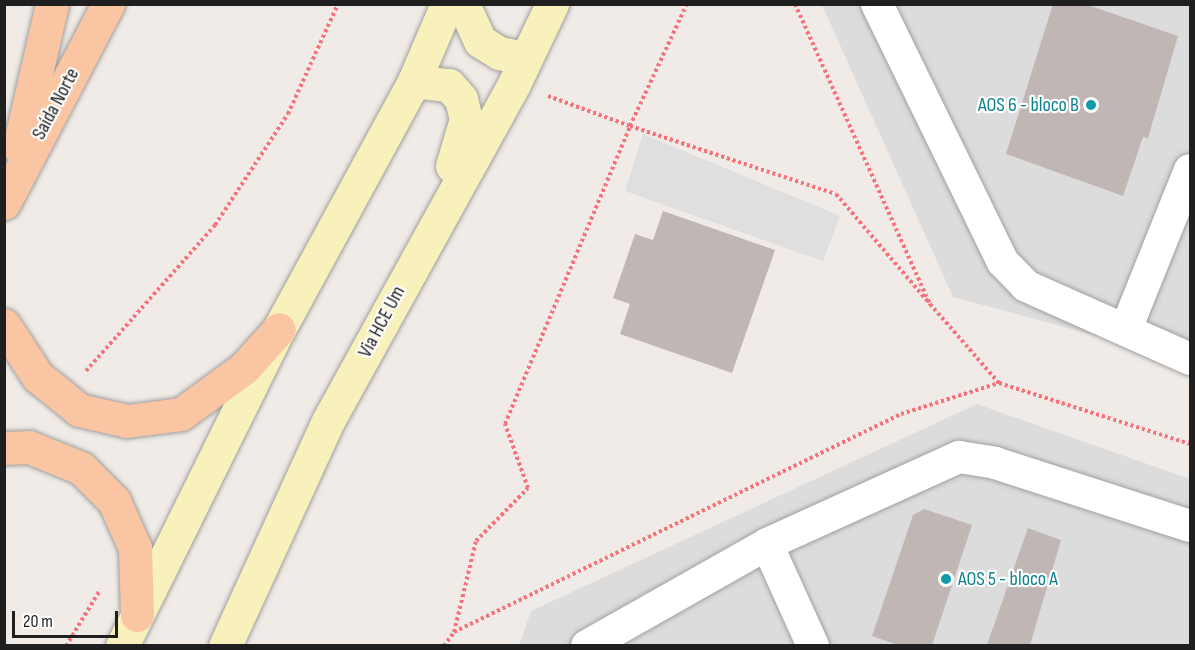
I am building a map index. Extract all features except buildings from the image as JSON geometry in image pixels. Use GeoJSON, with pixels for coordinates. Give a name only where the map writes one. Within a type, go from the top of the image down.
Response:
{"type":"FeatureCollection","features":[{"type":"Feature","properties":{"kind":"main road"},"geometry":{"type":"LineString","coordinates":[[4,202],[52,4]]}},
{"type":"Feature","properties":{"kind":"main road","name":"Saída Norte"},"geometry":{"type":"LineString","coordinates":[[4,202],[108,4]]}},
{"type":"Feature","properties":{"kind":"main road"},"geometry":{"type":"LineString","coordinates":[[122,645],[279,329],[414,81],[447,4]]}},
{"type":"Feature","properties":{"kind":"main road"},"geometry":{"type":"LineString","coordinates":[[463,4],[480,41],[520,71]]}},
{"type":"Feature","properties":{"kind":"main road","name":"Via HCE Um"},"geometry":{"type":"LineString","coordinates":[[225,645],[328,421],[520,71],[552,4]]}},
{"type":"Feature","properties":{"kind":"main road"},"geometry":{"type":"LineString","coordinates":[[397,295],[462,142],[466,119],[461,99],[449,85],[414,81]]}},
{"type":"Feature","properties":{"kind":"main road"},"geometry":{"type":"LineString","coordinates":[[4,325],[38,377],[79,410],[127,421],[181,414],[244,368],[279,329]]}},
{"type":"Feature","properties":{"kind":"main road"},"geometry":{"type":"LineString","coordinates":[[4,448],[29,447],[81,468],[114,501],[135,548],[136,615]]}},
{"type":"Feature","properties":{"kind":"street"},"geometry":{"type":"LineString","coordinates":[[877,4],[1003,262],[1026,286],[1126,329],[1188,349]]}},
{"type":"Feature","properties":{"kind":"street"},"geometry":{"type":"LineString","coordinates":[[1126,329],[1191,170]]}},
{"type":"Feature","properties":{"kind":"street"},"geometry":{"type":"LineString","coordinates":[[587,645],[767,544],[958,457],[995,463],[1191,526]]}},
{"type":"Feature","properties":{"kind":"street"},"geometry":{"type":"LineString","coordinates":[[767,544],[813,645]]}},
{"type":"Feature","properties":{"kind":"path"},"geometry":{"type":"LineString","coordinates":[[62,396],[215,225],[288,114],[338,4]]}},
{"type":"Feature","properties":{"kind":"path"},"geometry":{"type":"LineString","coordinates":[[444,645],[454,632],[476,541],[528,488],[505,424],[630,126],[687,4]]}},
{"type":"Feature","properties":{"kind":"path"},"geometry":{"type":"LineString","coordinates":[[795,4],[930,304]]}},
{"type":"Feature","properties":{"kind":"path"},"geometry":{"type":"LineString","coordinates":[[520,71],[630,126],[836,194],[999,383],[1191,444]]}},
{"type":"Feature","properties":{"kind":"path"},"geometry":{"type":"LineString","coordinates":[[454,632],[902,414],[999,383]]}},
{"type":"Feature","properties":{"kind":"shaded area"},"geometry":{"type":"Polygon","coordinates":[[[822,5],[1190,5],[1190,373],[1116,341],[953,297],[822,5]]]}},
{"type":"Feature","properties":{"kind":"shaded area"},"geometry":{"type":"Polygon","coordinates":[[[643,134],[840,216],[823,261],[625,191],[643,134]]]}},
{"type":"Feature","properties":{"kind":"shaded area"},"geometry":{"type":"Polygon","coordinates":[[[977,404],[1190,479],[1190,645],[519,646],[531,611],[977,404]]]}},
{"type":"Feature","properties":{"kind":"place","name":"AOS 6 - bloco B"},"geometry":{"type":"Point","coordinates":[1091,105]}},
{"type":"Feature","properties":{"kind":"place","name":"AOS 5 - bloco A"},"geometry":{"type":"Point","coordinates":[946,579]}}]}
